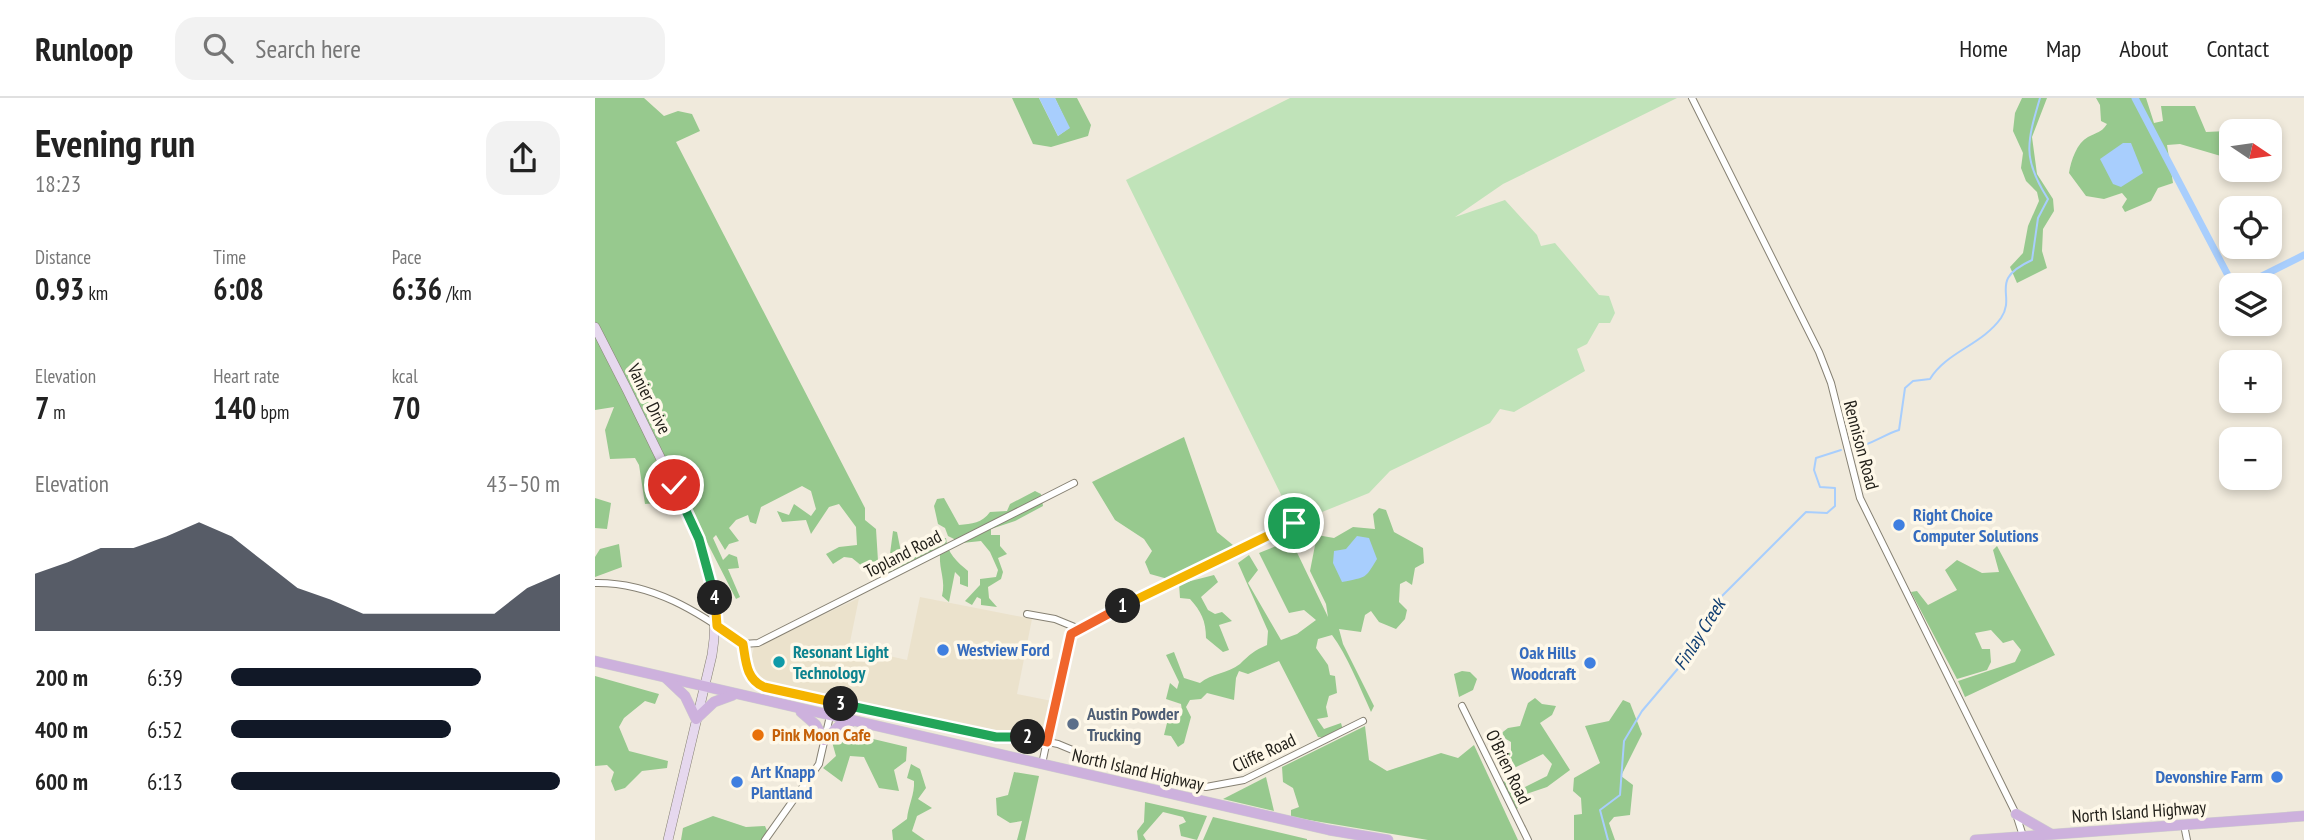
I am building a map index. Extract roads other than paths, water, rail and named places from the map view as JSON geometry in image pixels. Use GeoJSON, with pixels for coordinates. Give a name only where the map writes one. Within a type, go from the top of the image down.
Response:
{"type":"FeatureCollection","features":[{"type":"Feature","properties":{"kind":"main road","name":"North Island Highway"},"geometry":{"type":"LineString","coordinates":[[595,661],[1358,838],[1382,840]]}},
{"type":"Feature","properties":{"kind":"main road"},"geometry":{"type":"LineString","coordinates":[[666,678],[685,696],[696,719],[714,702],[734,694]]}},
{"type":"Feature","properties":{"kind":"main road"},"geometry":{"type":"LineString","coordinates":[[799,709],[813,721],[824,740],[839,726],[851,722]]}},
{"type":"Feature","properties":{"kind":"main road"},"geometry":{"type":"LineString","coordinates":[[2016,814],[2051,834]]}},
{"type":"Feature","properties":{"kind":"main road","name":"North Island Highway"},"geometry":{"type":"LineString","coordinates":[[1975,840],[2304,816]]}},
{"type":"Feature","properties":{"kind":"main road"},"geometry":{"type":"LineString","coordinates":[[1329,830],[1339,840]]}},
{"type":"Feature","properties":{"kind":"street","name":"Rennison Road"},"geometry":{"type":"LineString","coordinates":[[1692,98],[1819,352],[1831,383],[1860,498],[2016,814],[2023,836]]}},
{"type":"Feature","properties":{"kind":"street","name":"Vanier Drive"},"geometry":{"type":"LineString","coordinates":[[595,327],[699,539],[715,598],[717,626],[668,840]]}},
{"type":"Feature","properties":{"kind":"street","name":"Topland Road"},"geometry":{"type":"LineString","coordinates":[[743,644],[758,643],[1074,483]]}},
{"type":"Feature","properties":{"kind":"street"},"geometry":{"type":"LineString","coordinates":[[1042,764],[1068,640],[1077,628],[1294,523]]}},
{"type":"Feature","properties":{"kind":"street"},"geometry":{"type":"LineString","coordinates":[[595,583],[628,584],[661,594],[743,644]]}},
{"type":"Feature","properties":{"kind":"street"},"geometry":{"type":"LineString","coordinates":[[1027,614],[1077,628]]}},
{"type":"Feature","properties":{"kind":"street","name":"Cliffe Road"},"geometry":{"type":"LineString","coordinates":[[743,644],[749,675],[764,687],[899,718],[996,737],[1070,747],[1111,766],[1206,787],[1244,780],[1363,721]]}},
{"type":"Feature","properties":{"kind":"street","name":"O'Brien Road"},"geometry":{"type":"LineString","coordinates":[[1462,706],[1528,840]]}},
{"type":"Feature","properties":{"kind":"street"},"geometry":{"type":"LineString","coordinates":[[765,840],[819,764],[830,716]]}},
{"type":"Feature","properties":{"kind":"street"},"geometry":{"type":"LineString","coordinates":[[2184,825],[2187,840]]}},
{"type":"Feature","properties":{"kind":"water"},"geometry":{"type":"Polygon","coordinates":[[[1039,98],[1055,98],[1070,128],[1058,136],[1039,98]]]}},
{"type":"Feature","properties":{"kind":"water"},"geometry":{"type":"Polygon","coordinates":[[[2123,143],[2131,143],[2143,173],[2121,187],[2113,184],[2100,159],[2123,143]]]}},
{"type":"Feature","properties":{"kind":"water"},"geometry":{"type":"Polygon","coordinates":[[[1357,536],[1369,538],[1377,559],[1364,576],[1342,582],[1333,563],[1334,551],[1346,549],[1357,536]]]}},
{"type":"Feature","properties":{"kind":"waterway","name":"Finlay Creek"},"geometry":{"type":"LineString","coordinates":[[1854,448],[1899,430],[1905,388],[1913,381],[1930,379],[1945,362],[1993,327],[2005,309],[2010,275],[2032,260],[2038,218],[2048,199],[2034,173],[2029,150],[2040,98]]}},
{"type":"Feature","properties":{"kind":"waterway"},"geometry":{"type":"LineString","coordinates":[[2135,98],[2232,283],[2254,280],[2304,255]]}},
{"type":"Feature","properties":{"kind":"waterway","name":"Finlay Creek"},"geometry":{"type":"LineString","coordinates":[[1608,840],[1600,810],[1620,795],[1624,741],[1642,711],[1681,665],[1721,597],[1806,512],[1827,513],[1835,506],[1835,488],[1820,487],[1814,470],[1816,458],[1841,450]]}},
{"type":"Feature","properties":{"kind":"place","name":"Right Choice Computer Solutions"},"geometry":{"type":"Point","coordinates":[1899,525]}},
{"type":"Feature","properties":{"kind":"place","name":"Westview Ford"},"geometry":{"type":"Point","coordinates":[943,650]}},
{"type":"Feature","properties":{"kind":"place","name":"Resonant Light Technology"},"geometry":{"type":"Point","coordinates":[779,662]}},
{"type":"Feature","properties":{"kind":"place","name":"Oak Hills Woodcraft"},"geometry":{"type":"Point","coordinates":[1590,663]}},
{"type":"Feature","properties":{"kind":"place","name":"Austin Powder Trucking"},"geometry":{"type":"Point","coordinates":[1073,724]}},
{"type":"Feature","properties":{"kind":"place","name":"Pink Moon Cafe"},"geometry":{"type":"Point","coordinates":[758,735]}},
{"type":"Feature","properties":{"kind":"place","name":"Devonshire Farm"},"geometry":{"type":"Point","coordinates":[2277,777]}},
{"type":"Feature","properties":{"kind":"place","name":"Art Knapp Plantland"},"geometry":{"type":"Point","coordinates":[737,782]}}]}
